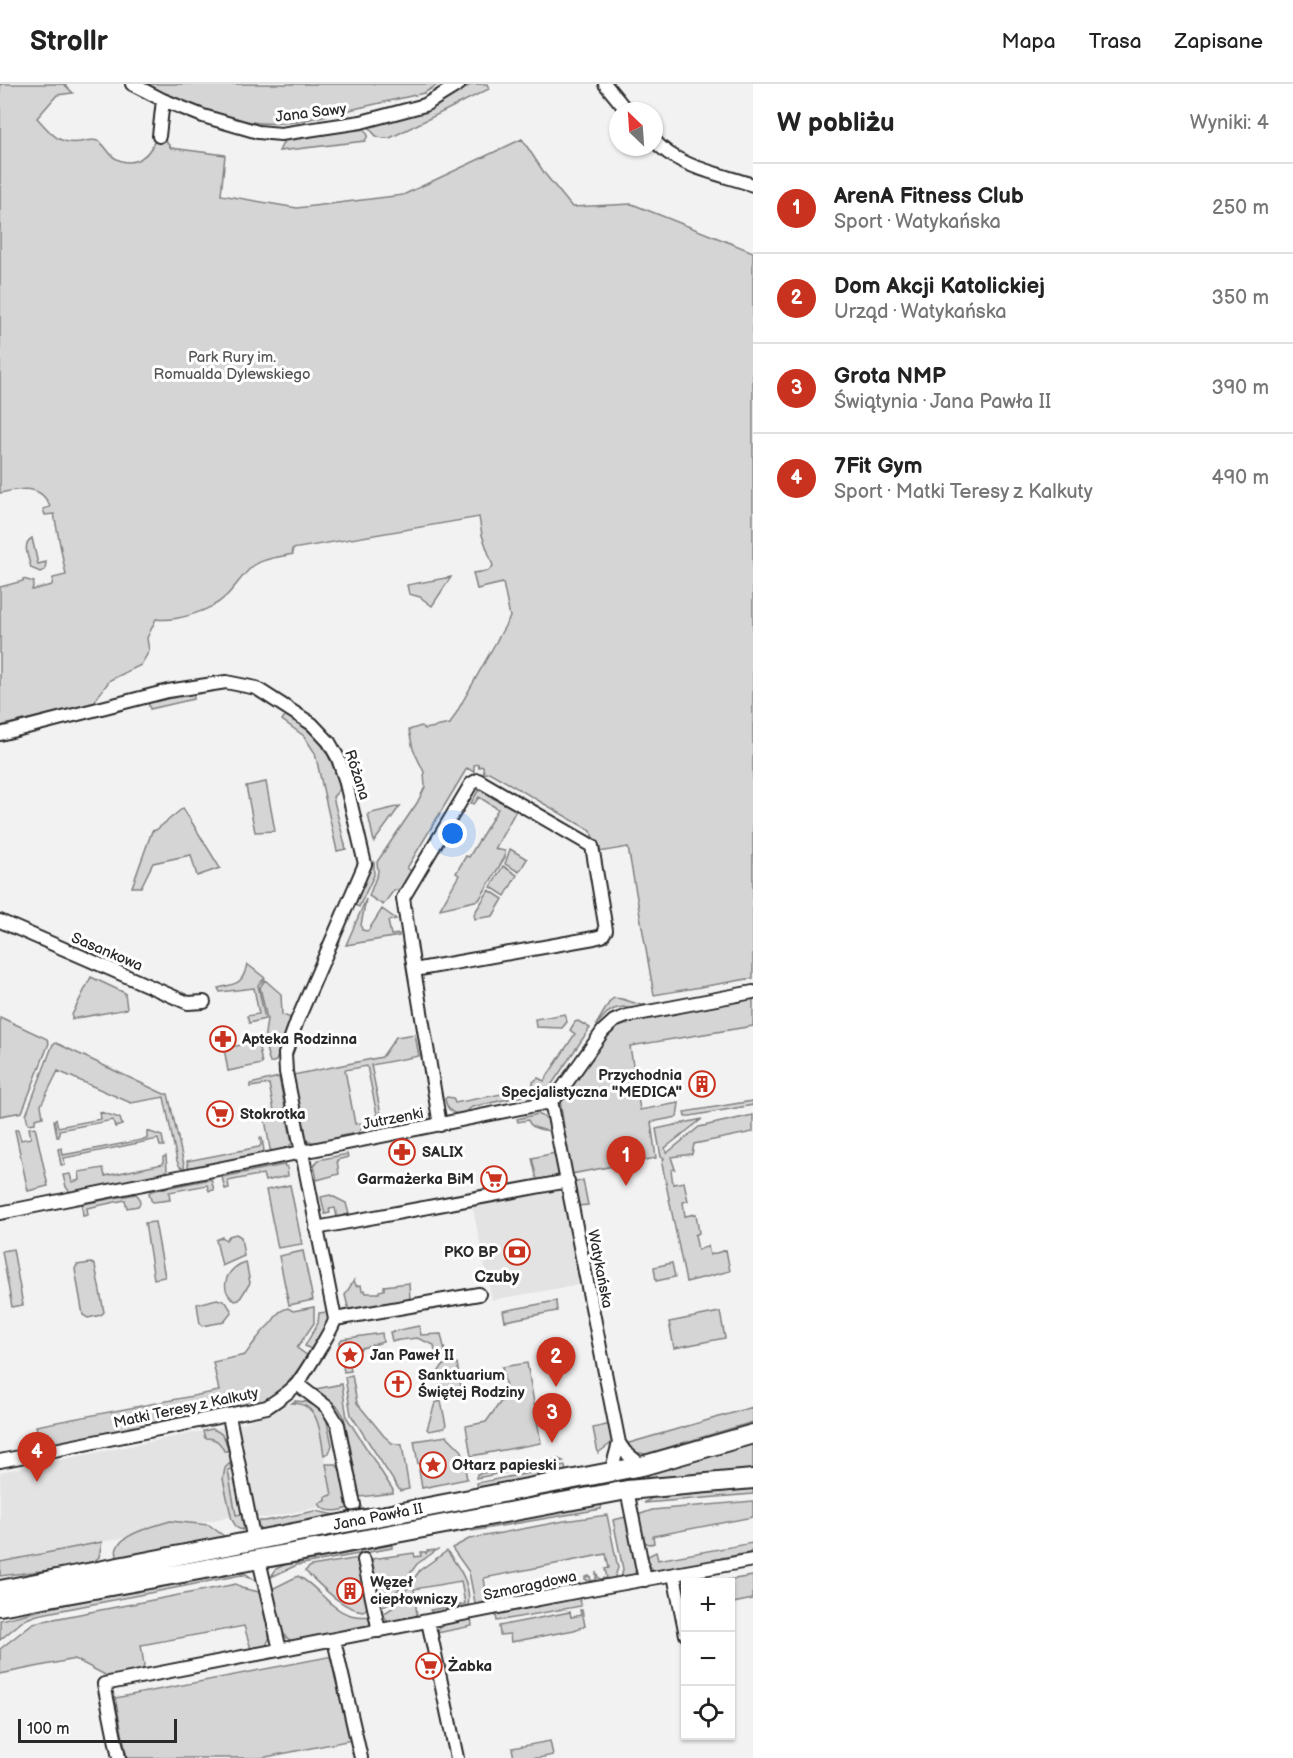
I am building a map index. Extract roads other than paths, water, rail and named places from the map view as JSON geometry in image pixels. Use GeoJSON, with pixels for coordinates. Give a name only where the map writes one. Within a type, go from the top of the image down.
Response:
{"type":"FeatureCollection","features":[{"type":"Feature","properties":{"kind":"main road","name":"Jana Pawła II"},"geometry":{"type":"LineString","coordinates":[[0,1590],[642,1466],[753,1434]]}},
{"type":"Feature","properties":{"kind":"main road","name":"Jana Pawła II"},"geometry":{"type":"LineString","coordinates":[[0,1606],[627,1490],[753,1479]]}},
{"type":"Feature","properties":{"kind":"main road"},"geometry":{"type":"LineString","coordinates":[[0,1616],[85,1592]]}},
{"type":"Feature","properties":{"kind":"street","name":"Jana Sawy"},"geometry":{"type":"LineString","coordinates":[[132,84],[163,100],[203,116],[258,132],[282,134],[362,122],[425,105],[459,84]]}},
{"type":"Feature","properties":{"kind":"street"},"geometry":{"type":"LineString","coordinates":[[604,84],[619,102]]}},
{"type":"Feature","properties":{"kind":"street"},"geometry":{"type":"LineString","coordinates":[[159,135],[163,100]]}},
{"type":"Feature","properties":{"kind":"street"},"geometry":{"type":"LineString","coordinates":[[663,148],[683,162],[753,185]]}},
{"type":"Feature","properties":{"kind":"street","name":"Różana"},"geometry":{"type":"LineString","coordinates":[[0,734],[168,691],[216,683],[256,688],[312,724],[329,742],[338,758],[345,779],[365,864],[308,993],[285,1054],[286,1072],[302,1153]]}},
{"type":"Feature","properties":{"kind":"street"},"geometry":{"type":"LineString","coordinates":[[414,970],[602,936],[606,930],[592,846],[482,781],[474,781],[403,898],[414,970],[440,1125]]}},
{"type":"Feature","properties":{"kind":"street","name":"Sasankowa"},"geometry":{"type":"LineString","coordinates":[[0,921],[188,1003],[204,1002]]}},
{"type":"Feature","properties":{"kind":"street"},"geometry":{"type":"LineString","coordinates":[[551,1101],[562,1090],[603,1031],[614,1021],[627,1016],[753,992]]}},
{"type":"Feature","properties":{"kind":"street","name":"Jutrzenki"},"geometry":{"type":"LineString","coordinates":[[0,1213],[551,1101]]}},
{"type":"Feature","properties":{"kind":"street","name":"Watykańska"},"geometry":{"type":"LineString","coordinates":[[551,1101],[620,1443]]}},
{"type":"Feature","properties":{"kind":"street"},"geometry":{"type":"LineString","coordinates":[[302,1153],[335,1319],[479,1294]]}},
{"type":"Feature","properties":{"kind":"street"},"geometry":{"type":"LineString","coordinates":[[316,1228],[568,1180]]}},
{"type":"Feature","properties":{"kind":"street","name":"Matki Teresy z Kalkuty"},"geometry":{"type":"LineString","coordinates":[[0,1461],[267,1407],[297,1384],[332,1330],[335,1319]]}},
{"type":"Feature","properties":{"kind":"street"},"geometry":{"type":"LineString","coordinates":[[297,1384],[327,1407],[338,1425],[354,1505]]}},
{"type":"Feature","properties":{"kind":"street"},"geometry":{"type":"LineString","coordinates":[[229,1416],[254,1541]]}},
{"type":"Feature","properties":{"kind":"street"},"geometry":{"type":"LineString","coordinates":[[620,1443],[625,1452],[642,1466]]}},
{"type":"Feature","properties":{"kind":"street"},"geometry":{"type":"LineString","coordinates":[[611,1472],[620,1443]]}},
{"type":"Feature","properties":{"kind":"street"},"geometry":{"type":"LineString","coordinates":[[627,1490],[645,1580]]}},
{"type":"Feature","properties":{"kind":"street"},"geometry":{"type":"LineString","coordinates":[[258,1560],[280,1650]]}},
{"type":"Feature","properties":{"kind":"street"},"geometry":{"type":"LineString","coordinates":[[364,1560],[378,1631]]}},
{"type":"Feature","properties":{"kind":"street","name":"Szmaragdowa"},"geometry":{"type":"LineString","coordinates":[[119,1758],[104,1684],[580,1591],[753,1560]]}},
{"type":"Feature","properties":{"kind":"street"},"geometry":{"type":"LineString","coordinates":[[674,1575],[685,1632]]}},
{"type":"Feature","properties":{"kind":"street"},"geometry":{"type":"LineString","coordinates":[[428,1622],[457,1758]]}},
{"type":"Feature","properties":{"kind":"street"},"geometry":{"type":"LineString","coordinates":[[334,1640],[361,1758]]}},
{"type":"Feature","properties":{"kind":"tunnel"},"geometry":{"type":"LineString","coordinates":[[354,1505],[364,1560]]}},
{"type":"Feature","properties":{"kind":"place","name":"Apteka Rodzinna"},"geometry":{"type":"Point","coordinates":[223,1039]}},
{"type":"Feature","properties":{"kind":"place","name":"Przychodnia Specjalistyczna \"MEDICA\""},"geometry":{"type":"Point","coordinates":[702,1084]}},
{"type":"Feature","properties":{"kind":"place","name":"Stokrotka"},"geometry":{"type":"Point","coordinates":[220,1114]}},
{"type":"Feature","properties":{"kind":"place","name":"SALIX"},"geometry":{"type":"Point","coordinates":[402,1152]}},
{"type":"Feature","properties":{"kind":"place","name":"Garmażerka BiM"},"geometry":{"type":"Point","coordinates":[494,1179]}},
{"type":"Feature","properties":{"kind":"place","name":"ArenA Fitness Club"},"geometry":{"type":"Point","coordinates":[626,1186]}},
{"type":"Feature","properties":{"kind":"place","name":"PKO BP"},"geometry":{"type":"Point","coordinates":[517,1252]}},
{"type":"Feature","properties":{"kind":"place","name":"Jan Paweł II"},"geometry":{"type":"Point","coordinates":[350,1355]}},
{"type":"Feature","properties":{"kind":"place","name":"Sanktuarium Świętej Rodziny"},"geometry":{"type":"Point","coordinates":[398,1384]}},
{"type":"Feature","properties":{"kind":"place","name":"Dom Akcji Katolickiej"},"geometry":{"type":"Point","coordinates":[556,1387]}},
{"type":"Feature","properties":{"kind":"place","name":"Grota NMP"},"geometry":{"type":"Point","coordinates":[552,1443]}},
{"type":"Feature","properties":{"kind":"place","name":"Ołtarz papieski"},"geometry":{"type":"Point","coordinates":[433,1465]}},
{"type":"Feature","properties":{"kind":"place","name":"7Fit Gym"},"geometry":{"type":"Point","coordinates":[37,1482]}},
{"type":"Feature","properties":{"kind":"place","name":"Węzeł ciepłowniczy"},"geometry":{"type":"Point","coordinates":[350,1591]}},
{"type":"Feature","properties":{"kind":"place","name":"Żabka"},"geometry":{"type":"Point","coordinates":[429,1666]}},
{"type":"Feature","properties":{"kind":"district","name":"Czuby"},"geometry":{"type":"Point","coordinates":[497,1277]}},
{"type":"Feature","properties":{"kind":"park label","name":"Park Rury im. Romualda Dylewskiego"},"geometry":{"type":"Point","coordinates":[232,366]}}]}
